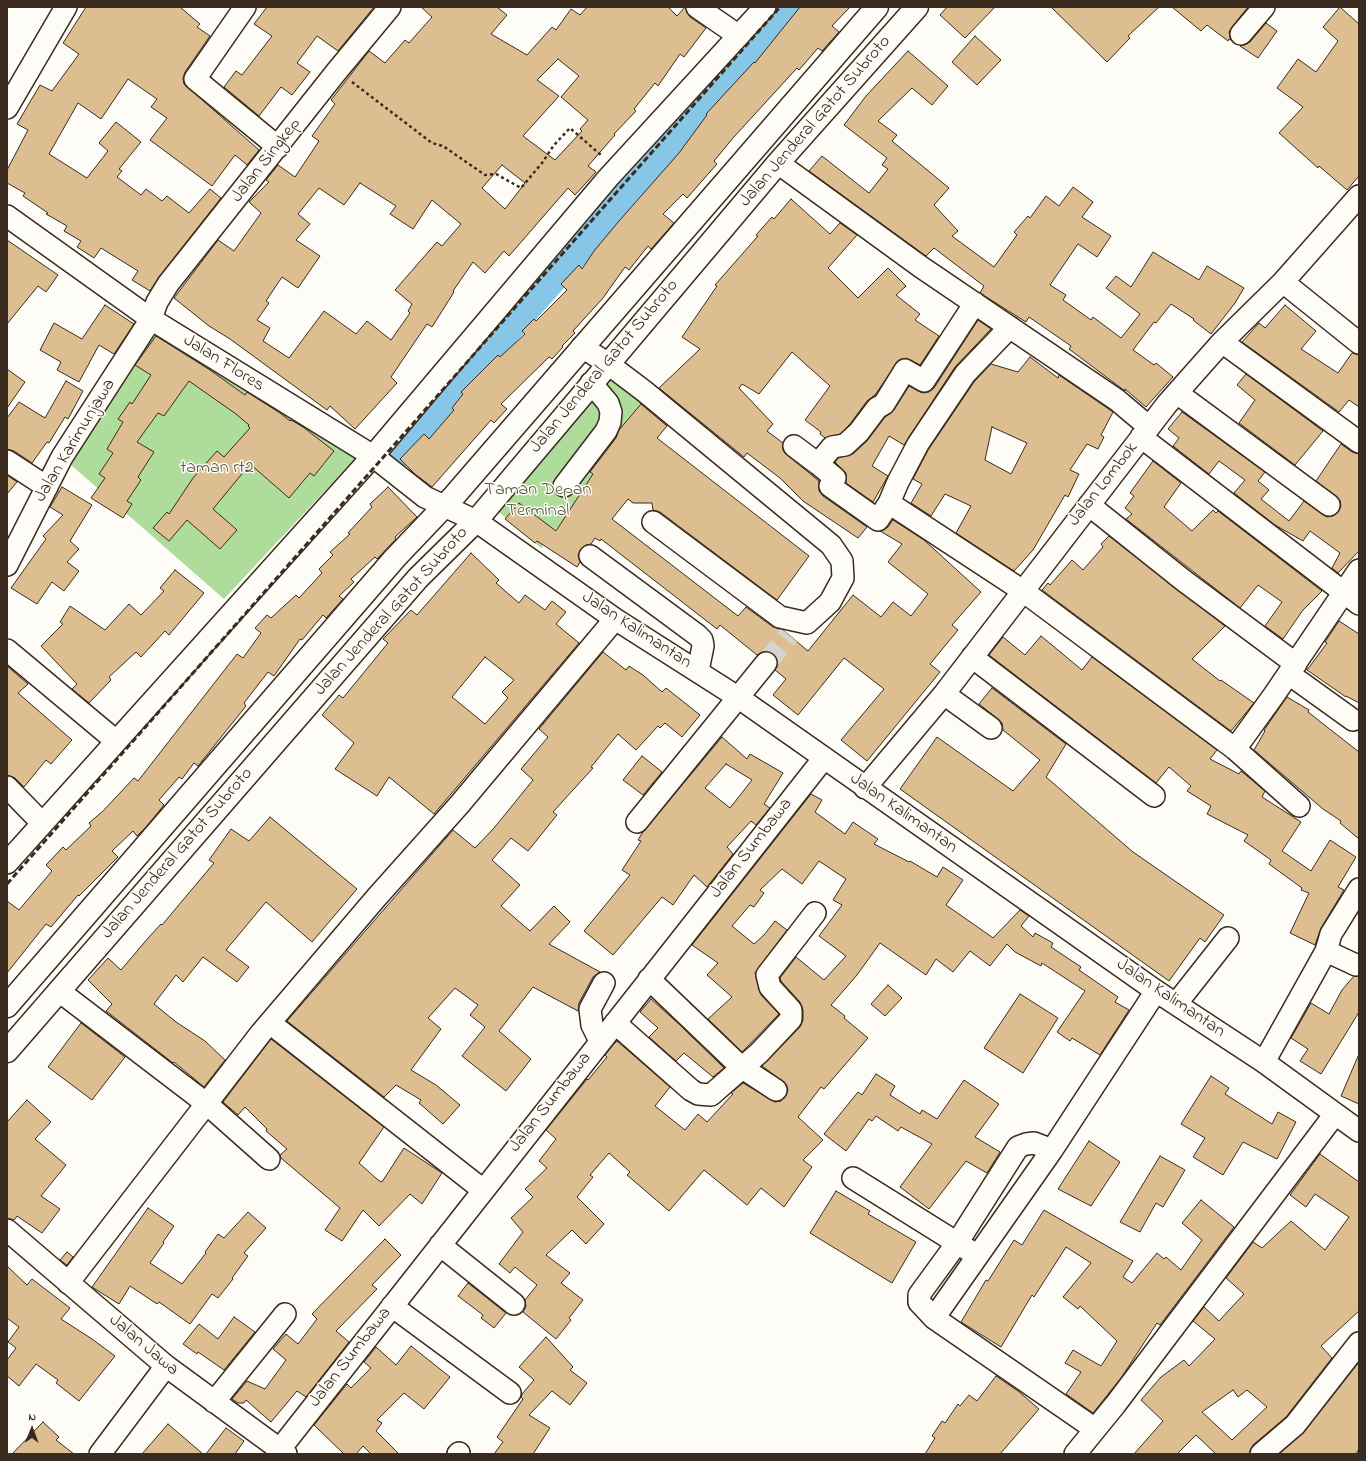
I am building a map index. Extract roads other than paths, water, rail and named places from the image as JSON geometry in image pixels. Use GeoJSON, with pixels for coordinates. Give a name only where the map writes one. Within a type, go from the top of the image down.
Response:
{"type":"FeatureCollection","features":[{"type":"Feature","properties":{"kind":"main road","name":"Jalan Jenderal Gatot Subroto"},"geometry":{"type":"LineString","coordinates":[[7,1006],[390,564],[582,347],[876,7]]}},
{"type":"Feature","properties":{"kind":"main road","name":"Jalan Jenderal Gatot Subroto"},"geometry":{"type":"LineString","coordinates":[[7,1051],[418,578],[476,521],[778,163],[917,7]]}},
{"type":"Feature","properties":{"kind":"street"},"geometry":{"type":"LineString","coordinates":[[7,108],[66,7]]}},
{"type":"Feature","properties":{"kind":"street"},"geometry":{"type":"LineString","coordinates":[[246,7],[195,80],[278,146]]}},
{"type":"Feature","properties":{"kind":"street"},"geometry":{"type":"LineString","coordinates":[[698,7],[739,36]]}},
{"type":"Feature","properties":{"kind":"street"},"geometry":{"type":"LineString","coordinates":[[7,863],[373,456],[617,169],[765,7]]}},
{"type":"Feature","properties":{"kind":"street"},"geometry":{"type":"LineString","coordinates":[[1241,34],[1264,7]]}},
{"type":"Feature","properties":{"kind":"street","name":"Jalan Singkep"},"geometry":{"type":"LineString","coordinates":[[151,319],[157,302],[168,284],[337,71],[384,9]]}},
{"type":"Feature","properties":{"kind":"street"},"geometry":{"type":"LineString","coordinates":[[778,163],[920,267],[1117,400],[1145,432],[1351,598]]}},
{"type":"Feature","properties":{"kind":"street","name":"Jalan Lombok"},"geometry":{"type":"LineString","coordinates":[[865,788],[944,694],[1145,432],[1177,393],[1222,342],[1284,282],[1359,196]]}},
{"type":"Feature","properties":{"kind":"street","name":"Jalan Flores"},"geometry":{"type":"LineString","coordinates":[[7,216],[151,319],[373,456],[425,497],[442,507]]}},
{"type":"Feature","properties":{"kind":"street"},"geometry":{"type":"LineString","coordinates":[[1284,282],[1359,343]]}},
{"type":"Feature","properties":{"kind":"street"},"geometry":{"type":"LineString","coordinates":[[818,464],[832,448],[845,445],[859,432],[877,408],[884,404],[905,370],[924,381],[975,303]]}},
{"type":"Feature","properties":{"kind":"street","name":"Jalan Karimunjawa"},"geometry":{"type":"LineString","coordinates":[[7,565],[62,457],[151,319]]}},
{"type":"Feature","properties":{"kind":"street"},"geometry":{"type":"LineString","coordinates":[[794,446],[835,478],[830,486],[878,520],[889,503],[918,444],[965,374],[1010,327]]}},
{"type":"Feature","properties":{"kind":"street"},"geometry":{"type":"LineString","coordinates":[[1222,342],[1359,442]]}},
{"type":"Feature","properties":{"kind":"street"},"geometry":{"type":"LineString","coordinates":[[582,347],[608,363],[831,545],[842,561],[843,578],[830,602],[807,623],[789,635]]}},
{"type":"Feature","properties":{"kind":"street"},"geometry":{"type":"LineString","coordinates":[[564,486],[606,431],[610,422],[612,412],[608,403],[591,383]]}},
{"type":"Feature","properties":{"kind":"street"},"geometry":{"type":"LineString","coordinates":[[1177,393],[1329,505]]}},
{"type":"Feature","properties":{"kind":"street"},"geometry":{"type":"LineString","coordinates":[[7,461],[47,487]]}},
{"type":"Feature","properties":{"kind":"street"},"geometry":{"type":"LineString","coordinates":[[889,503],[1023,591],[1235,749],[1299,806]]}},
{"type":"Feature","properties":{"kind":"street"},"geometry":{"type":"LineString","coordinates":[[1089,505],[1183,580],[1353,720]]}},
{"type":"Feature","properties":{"kind":"street","name":"Jalan Kalimantan"},"geometry":{"type":"LineString","coordinates":[[442,507],[476,521],[615,619],[739,698],[865,788],[1156,991],[1264,1062],[1359,1131]]}},
{"type":"Feature","properties":{"kind":"street"},"geometry":{"type":"LineString","coordinates":[[653,522],[780,617],[807,623]]}},
{"type":"Feature","properties":{"kind":"street"},"geometry":{"type":"LineString","coordinates":[[590,556],[702,640],[703,646],[698,671]]}},
{"type":"Feature","properties":{"kind":"street"},"geometry":{"type":"LineString","coordinates":[[1235,749],[1292,669],[1351,598],[1359,570]]}},
{"type":"Feature","properties":{"kind":"street"},"geometry":{"type":"LineString","coordinates":[[68,1283],[270,1023],[376,898],[459,805],[615,619]]}},
{"type":"Feature","properties":{"kind":"street"},"geometry":{"type":"LineString","coordinates":[[7,650],[116,741]]}},
{"type":"Feature","properties":{"kind":"street"},"geometry":{"type":"LineString","coordinates":[[972,657],[1154,796]]}},
{"type":"Feature","properties":{"kind":"street"},"geometry":{"type":"LineString","coordinates":[[636,822],[739,698],[766,663]]}},
{"type":"Feature","properties":{"kind":"street"},"geometry":{"type":"LineString","coordinates":[[944,694],[991,728]]}},
{"type":"Feature","properties":{"kind":"street","name":"Jalan Sumbawa"},"geometry":{"type":"LineString","coordinates":[[283,1452],[392,1306],[824,758]]}},
{"type":"Feature","properties":{"kind":"street"},"geometry":{"type":"LineString","coordinates":[[7,787],[42,823]]}},
{"type":"Feature","properties":{"kind":"street"},"geometry":{"type":"LineString","coordinates":[[1264,1062],[1326,951],[1331,934],[1359,889]]}},
{"type":"Feature","properties":{"kind":"street"},"geometry":{"type":"LineString","coordinates":[[615,1023],[698,1094],[711,1095],[758,1053],[791,1019],[791,1010],[770,987],[767,975],[815,913]]}},
{"type":"Feature","properties":{"kind":"street"},"geometry":{"type":"LineString","coordinates":[[1176,1004],[1228,938]]}},
{"type":"Feature","properties":{"kind":"street"},"geometry":{"type":"LineString","coordinates":[[1326,951],[1356,965]]}},
{"type":"Feature","properties":{"kind":"street"},"geometry":{"type":"LineString","coordinates":[[650,979],[741,1067],[776,1090]]}},
{"type":"Feature","properties":{"kind":"street"},"geometry":{"type":"LineString","coordinates":[[600,1041],[592,1025],[590,1009],[604,983]]}},
{"type":"Feature","properties":{"kind":"street"},"geometry":{"type":"LineString","coordinates":[[59,991],[207,1104],[269,1159]]}},
{"type":"Feature","properties":{"kind":"street"},"geometry":{"type":"LineString","coordinates":[[934,1318],[1052,1150],[1156,991]]}},
{"type":"Feature","properties":{"kind":"street"},"geometry":{"type":"LineString","coordinates":[[270,1023],[483,1190]]}},
{"type":"Feature","properties":{"kind":"street"},"geometry":{"type":"LineString","coordinates":[[1075,1454],[1335,1114]]}},
{"type":"Feature","properties":{"kind":"street"},"geometry":{"type":"LineString","coordinates":[[1052,1150],[1034,1143],[1018,1147],[957,1243],[919,1295],[919,1302],[922,1308],[934,1318],[1095,1429]]}},
{"type":"Feature","properties":{"kind":"street"},"geometry":{"type":"LineString","coordinates":[[853,1178],[978,1256]]}},
{"type":"Feature","properties":{"kind":"street","name":"Jalan Jawa"},"geometry":{"type":"LineString","coordinates":[[7,1230],[166,1366],[283,1452]]}},
{"type":"Feature","properties":{"kind":"street"},"geometry":{"type":"LineString","coordinates":[[440,1245],[514,1304]]}},
{"type":"Feature","properties":{"kind":"street"},"geometry":{"type":"LineString","coordinates":[[392,1306],[510,1393]]}},
{"type":"Feature","properties":{"kind":"street"},"geometry":{"type":"LineString","coordinates":[[214,1402],[285,1314]]}},
{"type":"Feature","properties":{"kind":"street"},"geometry":{"type":"LineString","coordinates":[[1262,1454],[1295,1425],[1359,1343]]}},
{"type":"Feature","properties":{"kind":"street"},"geometry":{"type":"LineString","coordinates":[[100,1454],[166,1366]]}},
{"type":"Feature","properties":{"kind":"waterway"},"geometry":{"type":"LineString","coordinates":[[396,453],[790,7]]}},
{"type":"Feature","properties":{"kind":"tunnel"},"geometry":{"type":"LineString","coordinates":[[766,663],[789,635]]}},
{"type":"Feature","properties":{"kind":"railway"},"geometry":{"type":"LineString","coordinates":[[7,884],[780,7]]}},
{"type":"Feature","properties":{"kind":"park label","name":"taman rt2"},"geometry":{"type":"Point","coordinates":[217,469]}},
{"type":"Feature","properties":{"kind":"park label","name":"Taman Depan Terminal"},"geometry":{"type":"Point","coordinates":[538,501]}}]}
